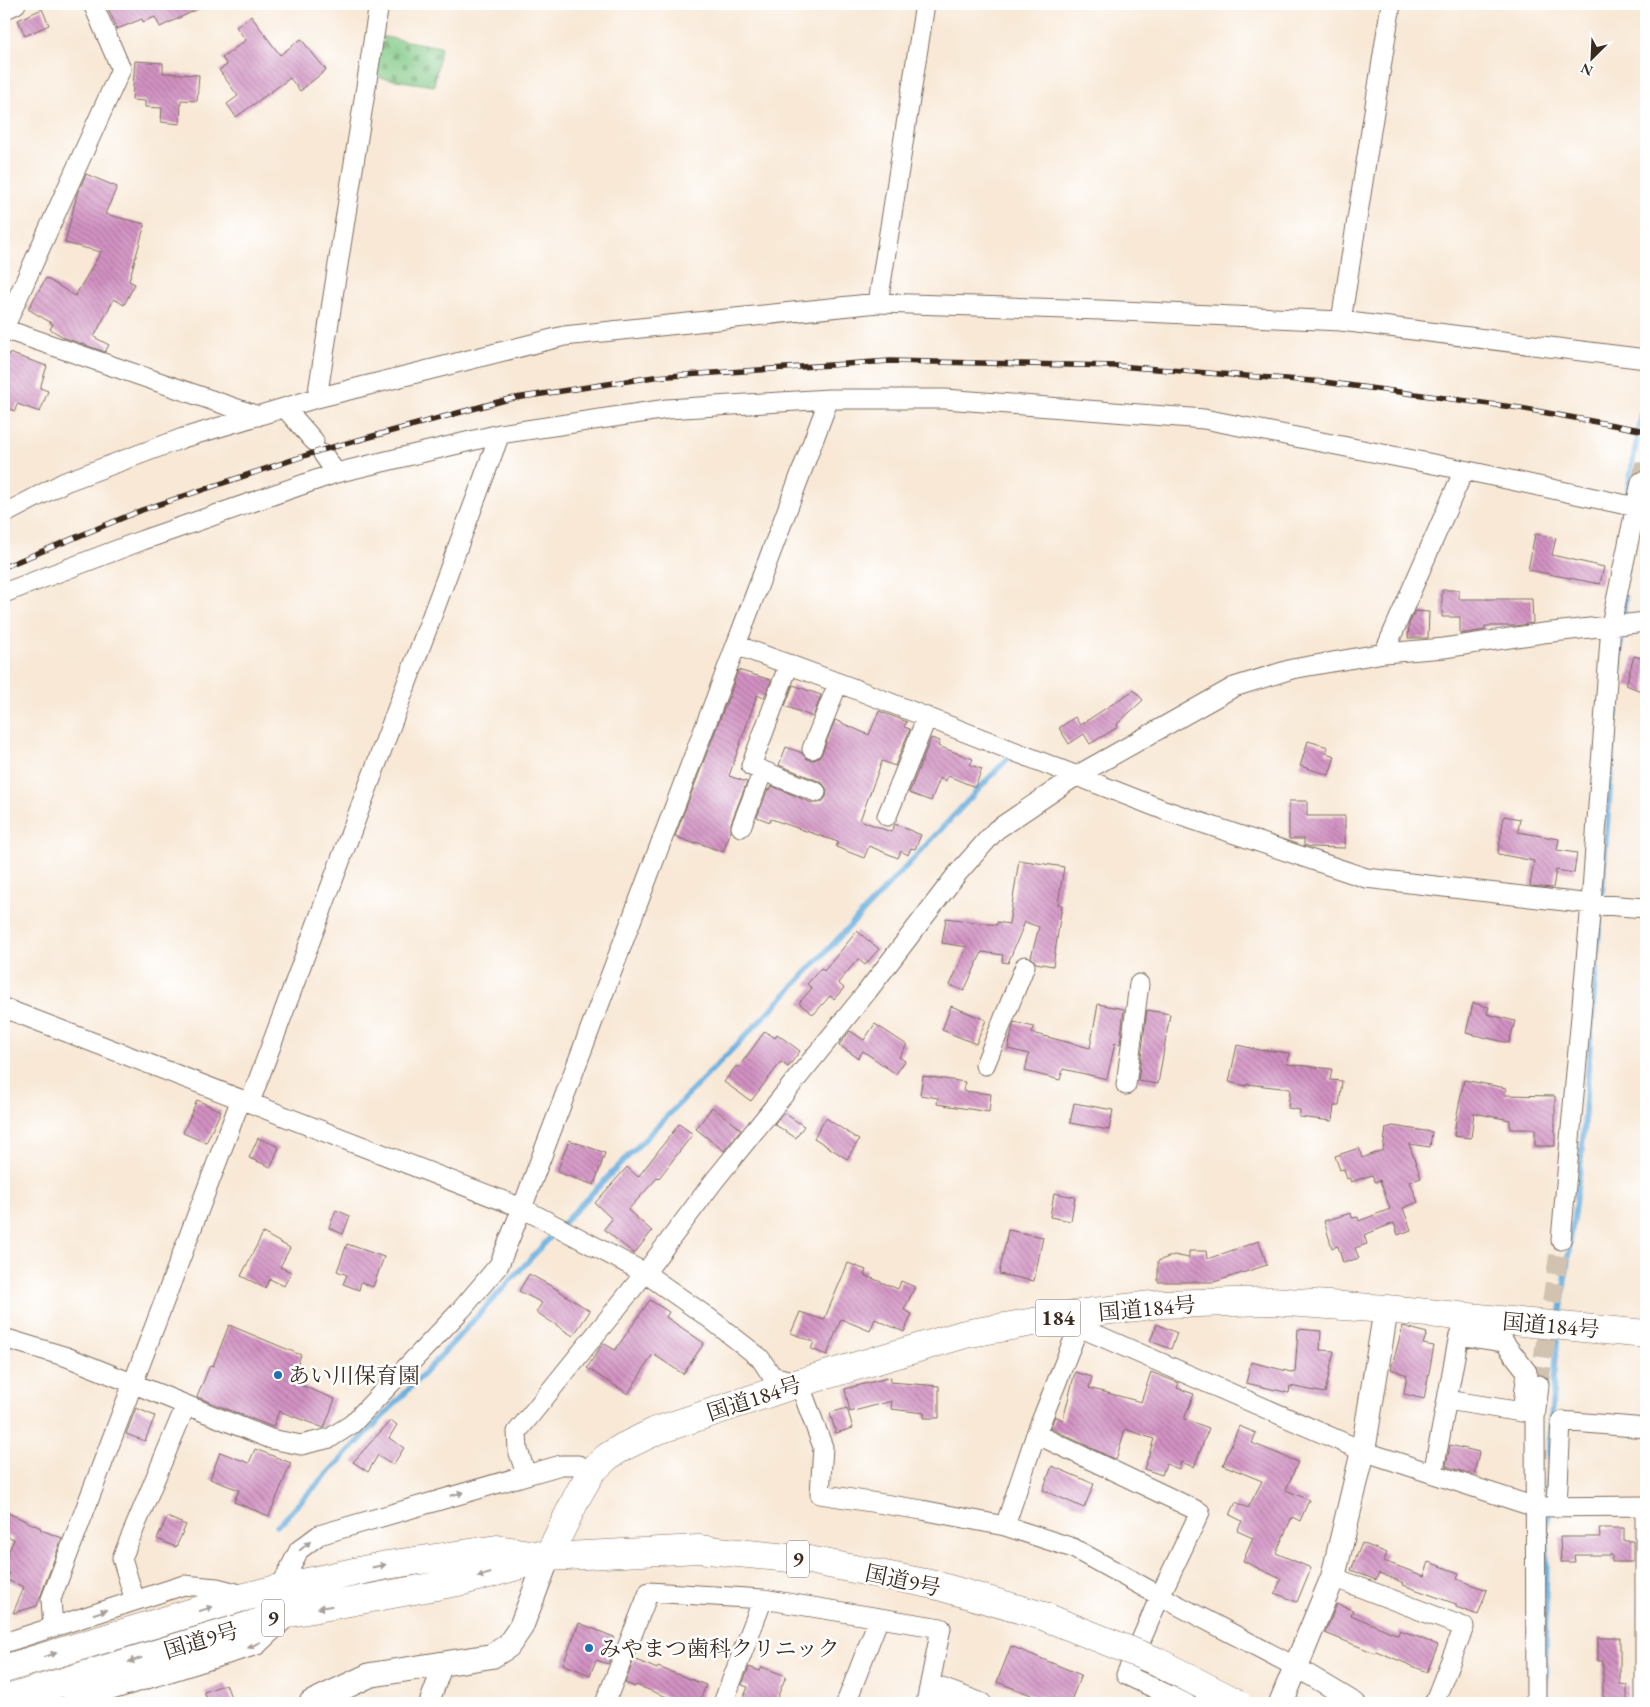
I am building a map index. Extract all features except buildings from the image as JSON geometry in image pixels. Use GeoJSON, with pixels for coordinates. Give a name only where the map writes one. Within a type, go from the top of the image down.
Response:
{"type":"FeatureCollection","features":[{"type":"Feature","properties":{"kind":"highway","name":"国道184号"},"geometry":{"type":"LineString","coordinates":[[548,1557],[578,1495],[592,1471],[607,1457],[623,1447],[656,1431],[799,1383],[965,1334],[1082,1320],[1160,1304],[1272,1301],[1386,1309],[1646,1334]]}},
{"type":"Feature","properties":{"kind":"highway","name":"国道9号"},"geometry":{"type":"LineString","coordinates":[[4,1669],[248,1596],[387,1565],[497,1549],[548,1557],[698,1549],[809,1560],[935,1585],[1043,1616],[1156,1661],[1238,1703]]}},
{"type":"Feature","properties":{"kind":"highway","name":"国道9号"},"geometry":{"type":"LineString","coordinates":[[4,1700],[70,1692],[290,1613],[463,1581],[548,1557]]}},
{"type":"Feature","properties":{"kind":"street"},"geometry":{"type":"LineString","coordinates":[[4,10],[16,4]]}},
{"type":"Feature","properties":{"kind":"street"},"geometry":{"type":"LineString","coordinates":[[93,4],[121,69],[4,328],[258,416]]}},
{"type":"Feature","properties":{"kind":"street"},"geometry":{"type":"LineString","coordinates":[[317,398],[379,4]]}},
{"type":"Feature","properties":{"kind":"street"},"geometry":{"type":"LineString","coordinates":[[878,303],[925,4]]}},
{"type":"Feature","properties":{"kind":"street"},"geometry":{"type":"LineString","coordinates":[[1341,321],[1391,4]]}},
{"type":"Feature","properties":{"kind":"street"},"geometry":{"type":"LineString","coordinates":[[4,514],[65,482],[183,438],[317,398],[564,336],[878,303],[1100,310],[1341,321],[1646,360]]}},
{"type":"Feature","properties":{"kind":"street"},"geometry":{"type":"LineString","coordinates":[[4,593],[143,540],[336,473],[500,434],[667,409],[829,399],[945,398],[1204,419],[1464,470],[1636,507]]}},
{"type":"Feature","properties":{"kind":"street"},"geometry":{"type":"LineString","coordinates":[[4,1338],[67,1357],[271,1439],[301,1446],[330,1438],[352,1424],[461,1310],[498,1265],[522,1208],[829,399]]}},
{"type":"Feature","properties":{"kind":"street"},"geometry":{"type":"LineString","coordinates":[[285,408],[336,473]]}},
{"type":"Feature","properties":{"kind":"street"},"geometry":{"type":"LineString","coordinates":[[53,1627],[51,1599],[245,1100],[500,434]]}},
{"type":"Feature","properties":{"kind":"street"},"geometry":{"type":"LineString","coordinates":[[1384,653],[1464,470]]}},
{"type":"Feature","properties":{"kind":"street"},"geometry":{"type":"LineString","coordinates":[[1561,1240],[1591,904],[1611,625],[1641,482]]}},
{"type":"Feature","properties":{"kind":"street"},"geometry":{"type":"LineString","coordinates":[[526,1474],[518,1450],[516,1432],[645,1273],[714,1181],[866,992],[957,874],[996,830],[1076,776],[1234,687],[1292,669],[1384,653],[1444,648],[1543,633],[1646,622]]}},
{"type":"Feature","properties":{"kind":"street"},"geometry":{"type":"LineString","coordinates":[[736,645],[927,717],[1164,810],[1366,878],[1591,904],[1646,908]]}},
{"type":"Feature","properties":{"kind":"street"},"geometry":{"type":"LineString","coordinates":[[789,664],[751,766],[816,792]]}},
{"type":"Feature","properties":{"kind":"street"},"geometry":{"type":"LineString","coordinates":[[812,749],[838,683]]}},
{"type":"Feature","properties":{"kind":"street"},"geometry":{"type":"LineString","coordinates":[[887,816],[927,717]]}},
{"type":"Feature","properties":{"kind":"street"},"geometry":{"type":"LineString","coordinates":[[741,827],[762,771]]}},
{"type":"Feature","properties":{"kind":"street"},"geometry":{"type":"LineString","coordinates":[[985,1065],[1025,966]]}},
{"type":"Feature","properties":{"kind":"street"},"geometry":{"type":"LineString","coordinates":[[1126,1085],[1140,984]]}},
{"type":"Feature","properties":{"kind":"street"},"geometry":{"type":"LineString","coordinates":[[4,1008],[522,1208],[645,1273],[760,1358],[772,1376],[799,1383],[822,1447],[820,1494],[922,1510],[1005,1526],[1073,1548],[1160,1596],[1296,1666],[1356,1703]]}},
{"type":"Feature","properties":{"kind":"street"},"geometry":{"type":"LineString","coordinates":[[1281,1703],[1333,1577],[1363,1451],[1386,1309]]}},
{"type":"Feature","properties":{"kind":"street"},"geometry":{"type":"LineString","coordinates":[[1005,1526],[1036,1434],[1082,1320],[1363,1451],[1535,1507],[1646,1506],[1645,1703]]}},
{"type":"Feature","properties":{"kind":"street"},"geometry":{"type":"LineString","coordinates":[[1433,1474],[1459,1335],[1504,1342],[1527,1372],[1522,1412],[1447,1400]]}},
{"type":"Feature","properties":{"kind":"street"},"geometry":{"type":"LineString","coordinates":[[1536,1703],[1535,1507],[1536,1418],[1539,1386]]}},
{"type":"Feature","properties":{"kind":"street"},"geometry":{"type":"LineString","coordinates":[[134,1601],[122,1558],[186,1405]]}},
{"type":"Feature","properties":{"kind":"street"},"geometry":{"type":"LineString","coordinates":[[1557,1506],[1561,1421],[1646,1428]]}},
{"type":"Feature","properties":{"kind":"street"},"geometry":{"type":"LineString","coordinates":[[1036,1434],[1200,1512],[1160,1596],[1126,1675],[1186,1703]]}},
{"type":"Feature","properties":{"kind":"street"},"geometry":{"type":"LineString","coordinates":[[280,1588],[299,1550],[319,1535],[561,1465],[578,1465],[592,1471]]}},
{"type":"Feature","properties":{"kind":"street"},"geometry":{"type":"LineString","coordinates":[[311,1703],[370,1675],[492,1656],[508,1646],[521,1627],[548,1557]]}},
{"type":"Feature","properties":{"kind":"street"},"geometry":{"type":"LineString","coordinates":[[1333,1577],[1464,1626],[1434,1703]]}},
{"type":"Feature","properties":{"kind":"street"},"geometry":{"type":"LineString","coordinates":[[4,1643],[184,1585],[217,1588],[248,1596]]}},
{"type":"Feature","properties":{"kind":"street"},"geometry":{"type":"LineString","coordinates":[[605,1703],[649,1592],[763,1599],[941,1628],[926,1703]]}},
{"type":"Feature","properties":{"kind":"street"},"geometry":{"type":"LineString","coordinates":[[723,1703],[763,1599]]}},
{"type":"Feature","properties":{"kind":"street"},"geometry":{"type":"LineString","coordinates":[[846,1703],[878,1618]]}},
{"type":"Feature","properties":{"kind":"street"},"geometry":{"type":"LineString","coordinates":[[429,1703],[443,1665]]}},
{"type":"Feature","properties":{"kind":"street"},"geometry":{"type":"LineString","coordinates":[[931,1684],[982,1703]]}},
{"type":"Feature","properties":{"kind":"street"},"geometry":{"type":"LineString","coordinates":[[46,1703],[70,1692]]}},
{"type":"Feature","properties":{"kind":"green space"},"geometry":{"type":"Polygon","coordinates":[[[379,36],[441,47],[434,86],[376,77],[379,36]]]}},
{"type":"Feature","properties":{"kind":"waterway"},"geometry":{"type":"LineString","coordinates":[[1627,503],[1628,488],[1646,390]]}},
{"type":"Feature","properties":{"kind":"waterway"},"geometry":{"type":"LineString","coordinates":[[1560,1318],[1581,1161],[1625,598]]}},
{"type":"Feature","properties":{"kind":"waterway"},"geometry":{"type":"LineString","coordinates":[[277,1526],[434,1363],[569,1217],[787,993],[1009,757],[1014,759]]}},
{"type":"Feature","properties":{"kind":"waterway"},"geometry":{"type":"LineString","coordinates":[[1546,1703],[1545,1649],[1549,1442],[1558,1332]]}},
{"type":"Feature","properties":{"kind":"tunnel"},"geometry":{"type":"LineString","coordinates":[[1641,482],[1646,457]]}},
{"type":"Feature","properties":{"kind":"tunnel"},"geometry":{"type":"LineString","coordinates":[[1539,1385],[1561,1240]]}},
{"type":"Feature","properties":{"kind":"railway"},"geometry":{"type":"LineString","coordinates":[[4,567],[142,510],[322,450],[509,399],[654,377],[890,361],[1118,366],[1324,382],[1520,408],[1646,431]]}},
{"type":"Feature","properties":{"kind":"place","name":"あい川保育園"},"geometry":{"type":"Point","coordinates":[278,1375]}},
{"type":"Feature","properties":{"kind":"place","name":"みやまつ歯科クリニック"},"geometry":{"type":"Point","coordinates":[589,1648]}}]}
